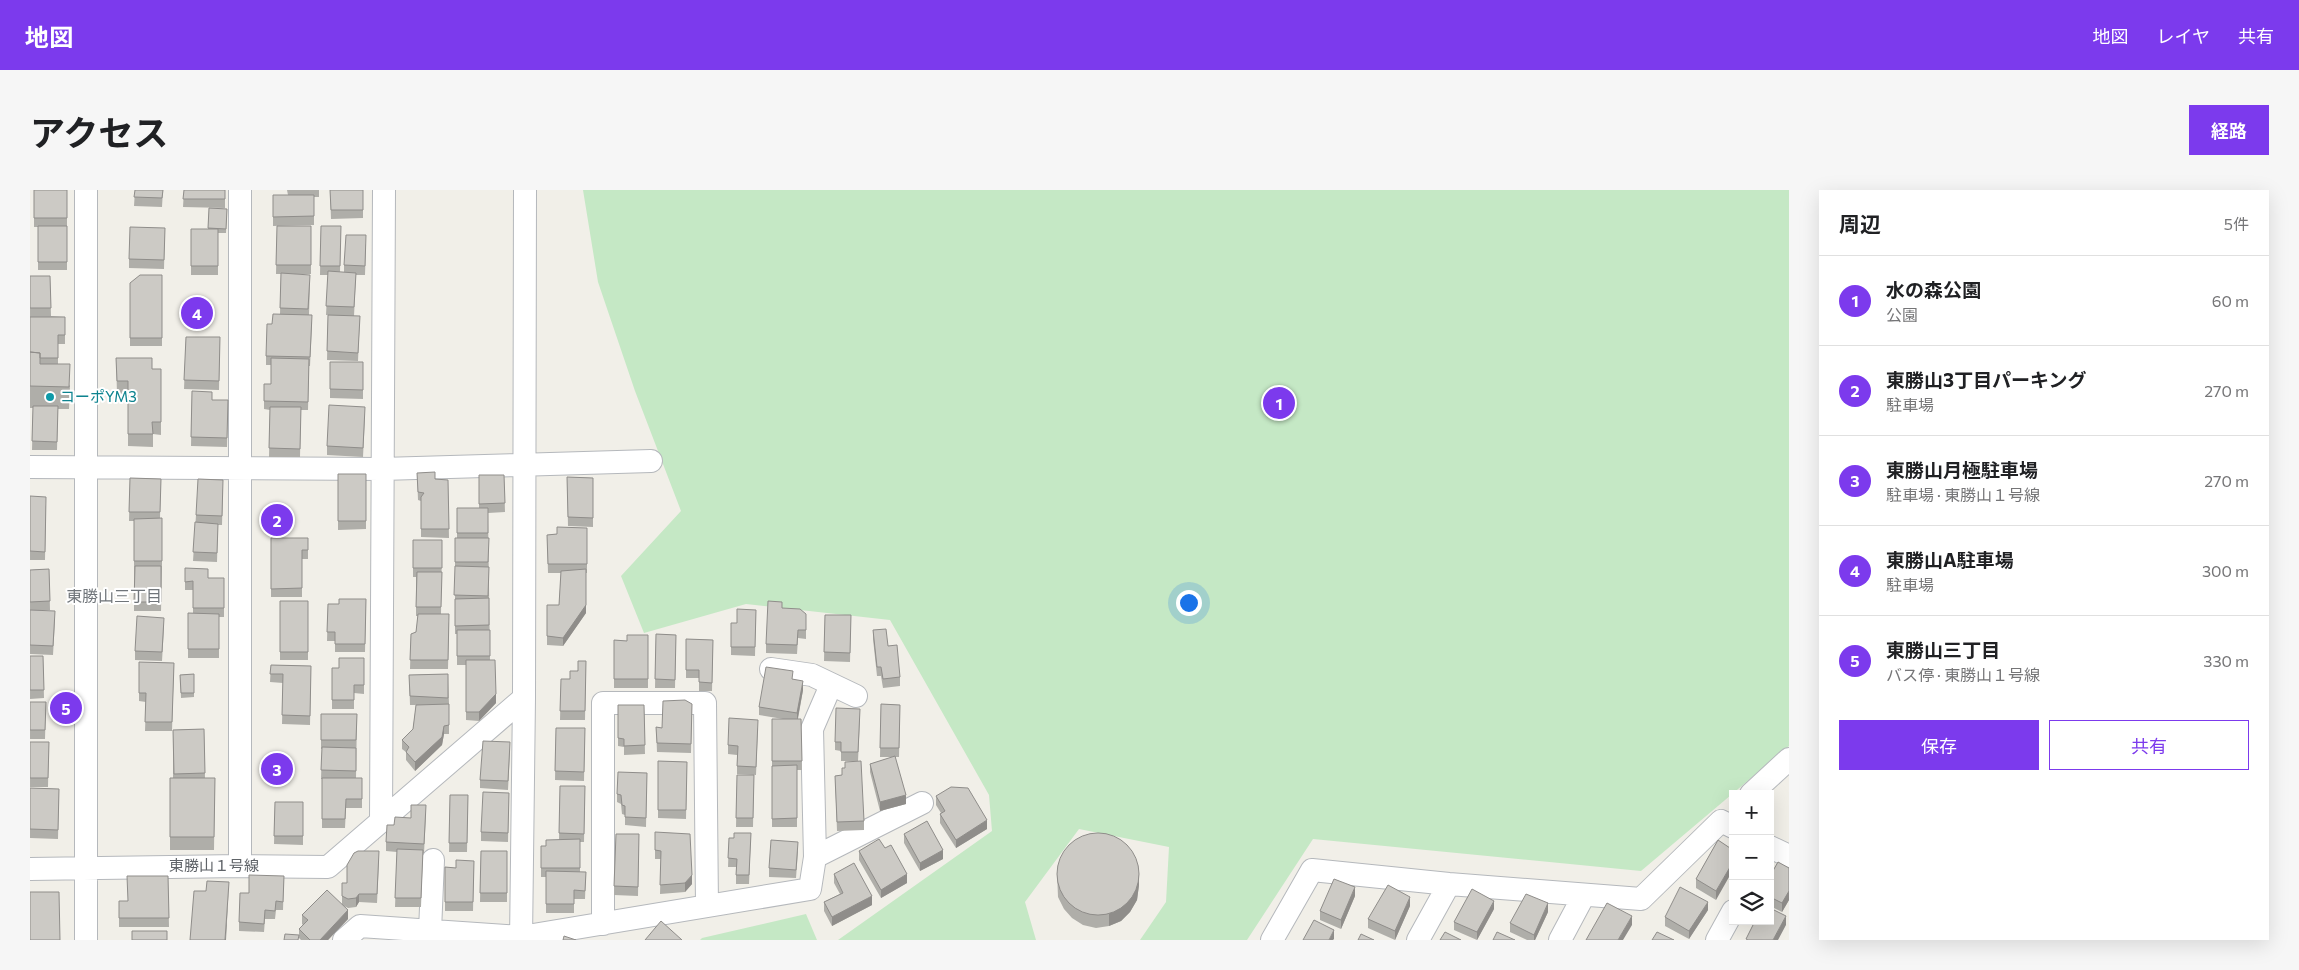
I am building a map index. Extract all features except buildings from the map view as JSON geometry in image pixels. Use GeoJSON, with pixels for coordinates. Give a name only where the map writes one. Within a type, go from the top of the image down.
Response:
{"type":"FeatureCollection","features":[{"type":"Feature","properties":{"kind":"street"},"geometry":{"type":"LineString","coordinates":[[86,190],[86,940]]}},
{"type":"Feature","properties":{"kind":"street"},"geometry":{"type":"LineString","coordinates":[[240,190],[240,866]]}},
{"type":"Feature","properties":{"kind":"street"},"geometry":{"type":"LineString","coordinates":[[381,821],[384,190]]}},
{"type":"Feature","properties":{"kind":"street"},"geometry":{"type":"LineString","coordinates":[[521,939],[524,698],[525,190]]}},
{"type":"Feature","properties":{"kind":"street"},"geometry":{"type":"LineString","coordinates":[[30,467],[382,469],[651,461]]}},
{"type":"Feature","properties":{"kind":"street"},"geometry":{"type":"LineString","coordinates":[[770,669],[812,675],[856,696]]}},
{"type":"Feature","properties":{"kind":"street"},"geometry":{"type":"LineString","coordinates":[[344,940],[360,926],[521,939],[810,889],[815,857],[812,729],[831,685]]}},
{"type":"Feature","properties":{"kind":"street","name":"東勝山１号線"},"geometry":{"type":"LineString","coordinates":[[30,869],[240,866],[328,867],[524,698]]}},
{"type":"Feature","properties":{"kind":"street"},"geometry":{"type":"LineString","coordinates":[[603,924],[603,703],[705,704],[707,906]]}},
{"type":"Feature","properties":{"kind":"street"},"geometry":{"type":"LineString","coordinates":[[1755,790],[1789,759]]}},
{"type":"Feature","properties":{"kind":"street"},"geometry":{"type":"LineString","coordinates":[[815,857],[922,803]]}},
{"type":"Feature","properties":{"kind":"street"},"geometry":{"type":"LineString","coordinates":[[1272,940],[1312,870],[1449,884],[1642,899],[1729,820]]}},
{"type":"Feature","properties":{"kind":"street"},"geometry":{"type":"LineString","coordinates":[[1774,849],[1789,856]]}},
{"type":"Feature","properties":{"kind":"street"},"geometry":{"type":"LineString","coordinates":[[430,931],[434,860]]}},
{"type":"Feature","properties":{"kind":"street"},"geometry":{"type":"LineString","coordinates":[[1418,940],[1449,884]]}},
{"type":"Feature","properties":{"kind":"street"},"geometry":{"type":"LineString","coordinates":[[1560,940],[1584,895]]}},
{"type":"Feature","properties":{"kind":"street"},"geometry":{"type":"LineString","coordinates":[[1717,940],[1729,918]]}},
{"type":"Feature","properties":{"kind":"green space"},"geometry":{"type":"Polygon","coordinates":[[[583,190],[1789,190],[1789,746],[1737,790],[1729,790],[1729,797],[1641,871],[1313,839],[1247,940],[1140,940],[1166,902],[1169,847],[1079,829],[1025,902],[1036,940],[838,940],[992,831],[989,795],[890,620],[746,604],[644,633],[621,576],[681,511],[635,391],[598,282],[583,190]]]}},
{"type":"Feature","properties":{"kind":"green space"},"geometry":{"type":"Polygon","coordinates":[[[806,914],[817,940],[700,940],[702,938],[806,914]]]}},
{"type":"Feature","properties":{"kind":"place","name":"東勝山A駐車場"},"geometry":{"type":"Point","coordinates":[197,313]}},
{"type":"Feature","properties":{"kind":"place","name":"コーポYM3"},"geometry":{"type":"Point","coordinates":[50,397]}},
{"type":"Feature","properties":{"kind":"place","name":"水の森公園"},"geometry":{"type":"Point","coordinates":[1279,403]}},
{"type":"Feature","properties":{"kind":"place","name":"東勝山3丁目パーキング"},"geometry":{"type":"Point","coordinates":[277,520]}},
{"type":"Feature","properties":{"kind":"place","name":"東勝山三丁目"},"geometry":{"type":"Point","coordinates":[66,708]}},
{"type":"Feature","properties":{"kind":"place","name":"東勝山月極駐車場"},"geometry":{"type":"Point","coordinates":[277,769]}},
{"type":"Feature","properties":{"kind":"district","name":"東勝山三丁目"},"geometry":{"type":"Point","coordinates":[114,596]}}]}
